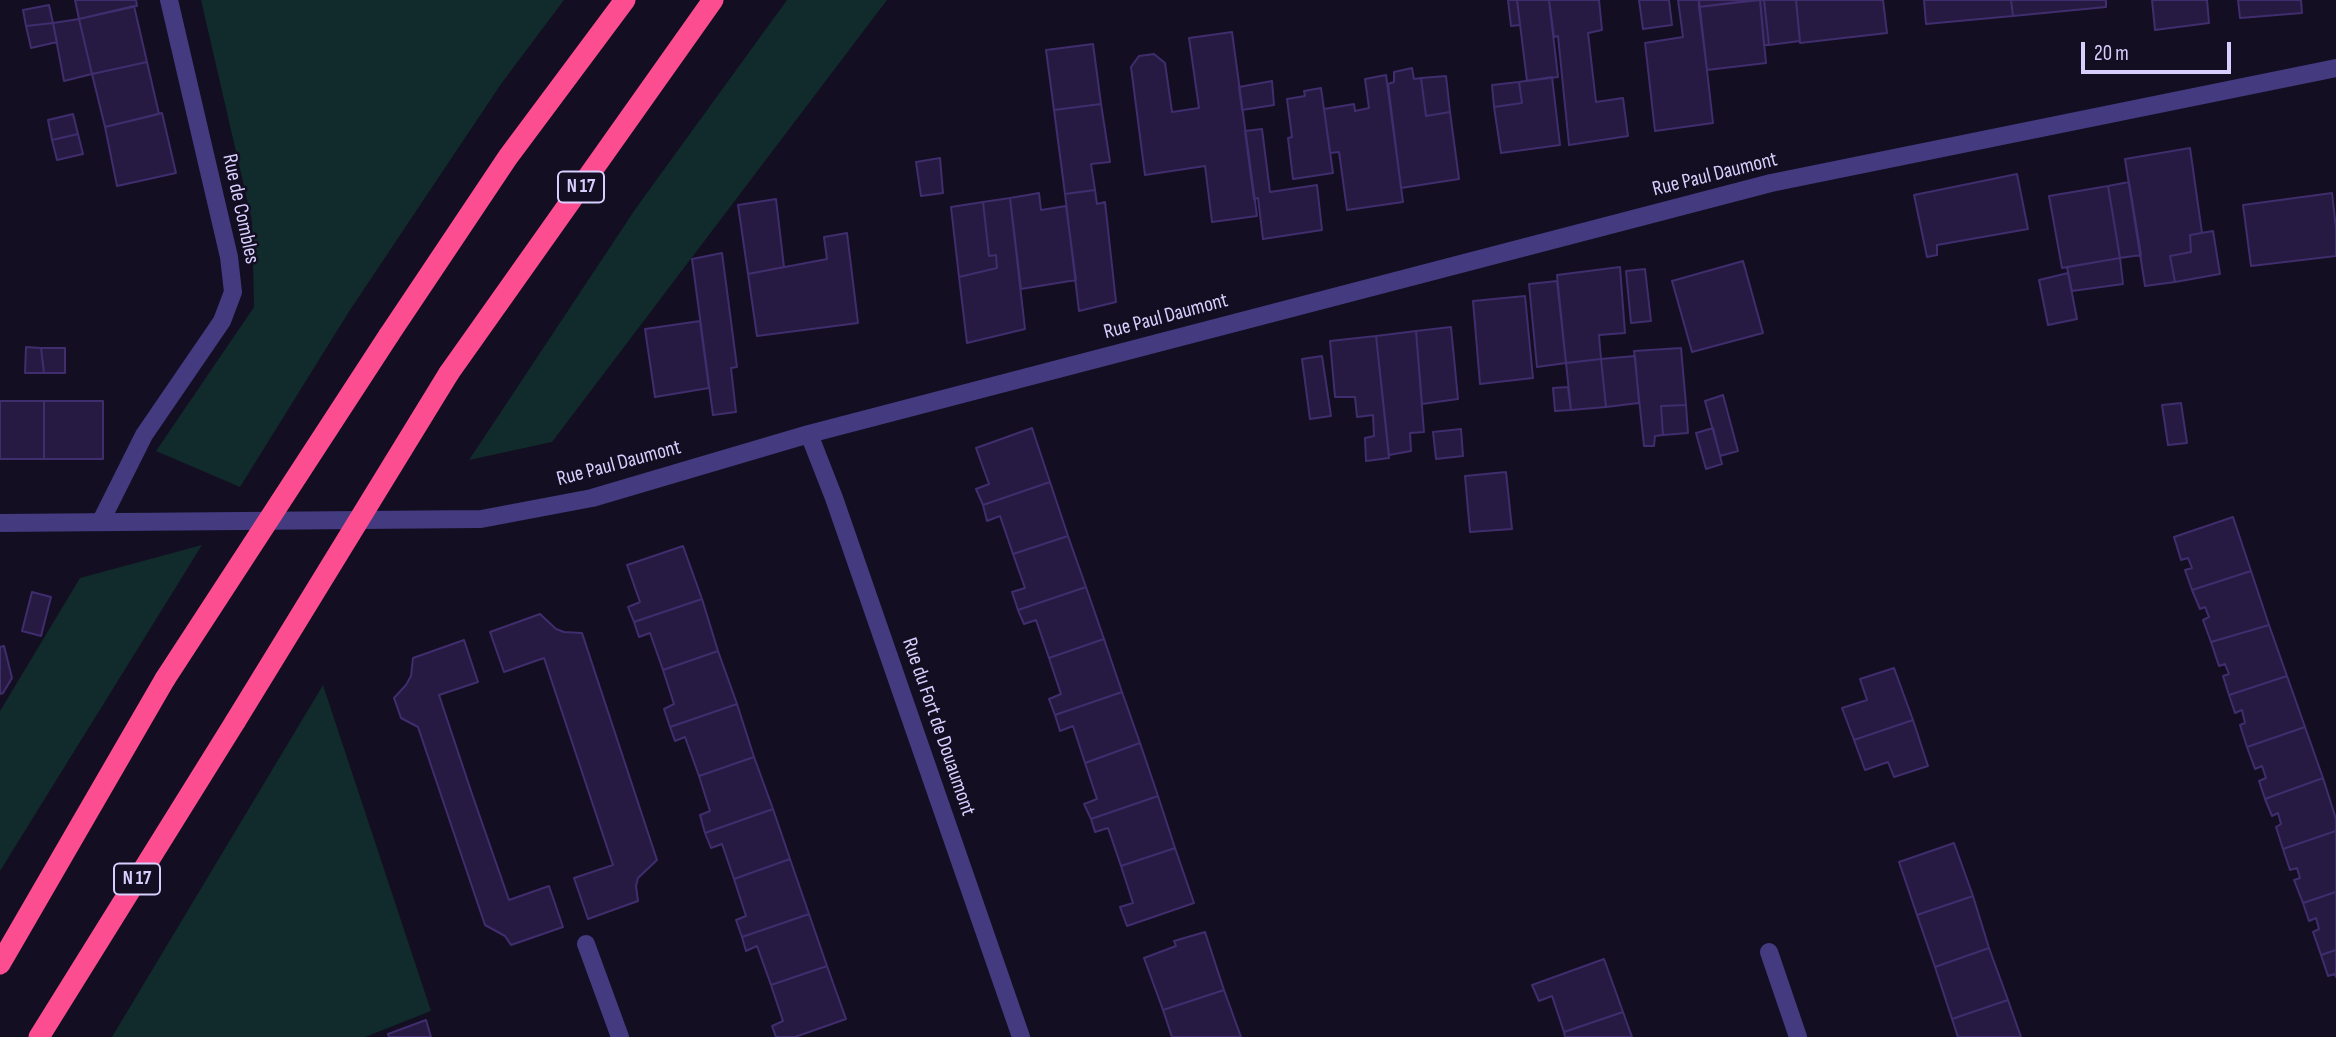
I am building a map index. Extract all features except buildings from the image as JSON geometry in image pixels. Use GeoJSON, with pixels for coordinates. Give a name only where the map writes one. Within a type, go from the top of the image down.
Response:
{"type":"FeatureCollection","features":[{"type":"Feature","properties":{"kind":"highway"},"geometry":{"type":"LineString","coordinates":[[0,964],[165,679],[508,158],[625,0]]}},
{"type":"Feature","properties":{"kind":"highway","name":"N 17"},"geometry":{"type":"LineString","coordinates":[[39,1037],[449,373],[713,0]]}},
{"type":"Feature","properties":{"kind":"street","name":"Rue de Combles"},"geometry":{"type":"LineString","coordinates":[[100,521],[144,435],[222,321],[233,292],[229,257],[169,0]]}},
{"type":"Feature","properties":{"kind":"street","name":"Rue Paul Daumont"},"geometry":{"type":"LineString","coordinates":[[0,523],[481,519],[592,498],[808,434],[1771,183],[2336,68]]}},
{"type":"Feature","properties":{"kind":"street","name":"Rue du Fort de Douaumont"},"geometry":{"type":"LineString","coordinates":[[808,434],[834,498],[1021,1037]]}},
{"type":"Feature","properties":{"kind":"street"},"geometry":{"type":"LineString","coordinates":[[586,944],[620,1037]]}},
{"type":"Feature","properties":{"kind":"street"},"geometry":{"type":"LineString","coordinates":[[1769,951],[1798,1037]]}},
{"type":"Feature","properties":{"kind":"green space"},"geometry":{"type":"Polygon","coordinates":[[[201,0],[564,0],[501,84],[350,310],[240,487],[156,451],[254,307],[252,221],[201,0]]]}},
{"type":"Feature","properties":{"kind":"green space"},"geometry":{"type":"Polygon","coordinates":[[[787,0],[887,0],[552,442],[469,460],[636,208],[787,0]]]}},
{"type":"Feature","properties":{"kind":"green space"},"geometry":{"type":"Polygon","coordinates":[[[202,545],[0,871],[0,711],[80,578],[202,545]]]}},
{"type":"Feature","properties":{"kind":"green space"},"geometry":{"type":"Polygon","coordinates":[[[323,685],[431,1011],[365,1037],[112,1037],[323,685]]]}}]}
